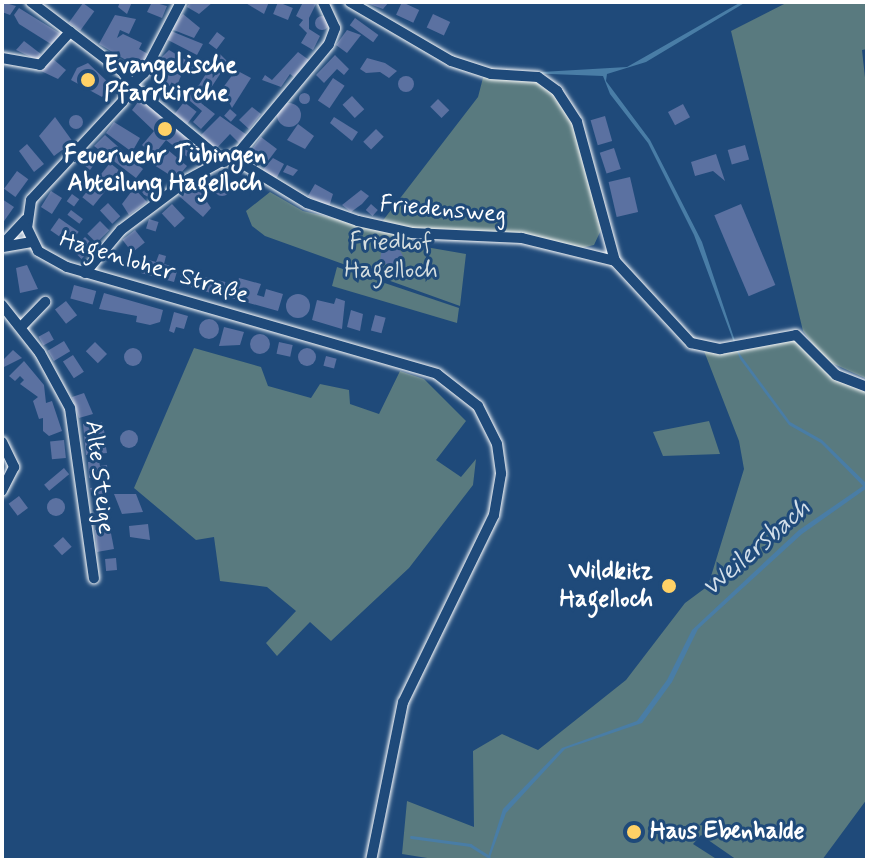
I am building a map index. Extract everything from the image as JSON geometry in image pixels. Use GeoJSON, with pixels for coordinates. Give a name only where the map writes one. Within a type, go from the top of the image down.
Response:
{"type":"FeatureCollection","features":[{"type":"Feature","properties":{"kind":"street","name":"Friedensweg"},"geometry":{"type":"LineString","coordinates":[[31,2],[123,72],[131,85],[228,160],[307,203],[358,221],[412,233],[522,238],[615,261]]}},
{"type":"Feature","properties":{"kind":"street"},"geometry":{"type":"LineString","coordinates":[[2,248],[26,219],[41,187],[123,101],[131,85],[144,73],[181,2]]}},
{"type":"Feature","properties":{"kind":"street"},"geometry":{"type":"LineString","coordinates":[[85,273],[121,230],[189,179],[228,160],[329,44],[335,28],[323,2]]}},
{"type":"Feature","properties":{"kind":"street"},"geometry":{"type":"LineString","coordinates":[[350,2],[451,61],[491,74],[538,77],[551,85],[577,122],[615,261],[697,346],[729,348],[796,335],[836,375],[867,387]]}},
{"type":"Feature","properties":{"kind":"street"},"geometry":{"type":"LineString","coordinates":[[2,58],[40,65],[70,32]]}},
{"type":"Feature","properties":{"kind":"street","name":"Hagenloher Straße"},"geometry":{"type":"LineString","coordinates":[[26,219],[32,242],[53,262],[413,365],[455,384],[478,406],[497,444],[501,484],[482,544],[403,702],[371,860]]}},
{"type":"Feature","properties":{"kind":"street"},"geometry":{"type":"LineString","coordinates":[[588,255],[606,232]]}},
{"type":"Feature","properties":{"kind":"street"},"geometry":{"type":"LineString","coordinates":[[2,248],[32,242]]}},
{"type":"Feature","properties":{"kind":"street"},"geometry":{"type":"LineString","coordinates":[[21,327],[45,302]]}},
{"type":"Feature","properties":{"kind":"street","name":"Alte Steige"},"geometry":{"type":"LineString","coordinates":[[2,305],[21,327],[62,389],[74,422],[94,578]]}},
{"type":"Feature","properties":{"kind":"street"},"geometry":{"type":"LineString","coordinates":[[2,442],[14,467],[2,491]]}},
{"type":"Feature","properties":{"kind":"green space"},"geometry":{"type":"Polygon","coordinates":[[[788,2],[867,2],[867,49],[862,50],[867,96],[867,379],[825,360],[803,331],[731,31],[788,2]]]}},
{"type":"Feature","properties":{"kind":"green space"},"geometry":{"type":"Polygon","coordinates":[[[484,74],[546,80],[578,133],[601,230],[594,245],[577,249],[523,235],[412,231],[381,223],[478,97],[484,74]]]}},
{"type":"Feature","properties":{"kind":"green space","name":"Friedhof Hagelloch"},"geometry":{"type":"Polygon","coordinates":[[[270,192],[303,211],[411,236],[414,245],[466,254],[460,306],[265,236],[252,226],[246,211],[270,192]]]}},
{"type":"Feature","properties":{"kind":"green space"},"geometry":{"type":"Polygon","coordinates":[[[337,267],[459,308],[457,323],[332,286],[337,267]]]}},
{"type":"Feature","properties":{"kind":"green space"},"geometry":{"type":"Polygon","coordinates":[[[788,337],[805,343],[829,374],[867,390],[867,799],[822,860],[737,860],[701,835],[693,844],[718,860],[440,860],[402,854],[407,801],[474,827],[473,751],[502,734],[538,750],[626,680],[685,603],[708,586],[744,469],[739,441],[704,351],[788,337]]]}},
{"type":"Feature","properties":{"kind":"green space"},"geometry":{"type":"Polygon","coordinates":[[[194,348],[261,367],[268,386],[311,398],[320,384],[349,390],[350,404],[379,414],[400,371],[424,379],[466,421],[436,460],[461,477],[476,459],[473,485],[409,568],[331,641],[310,622],[277,656],[266,643],[296,611],[267,587],[220,581],[214,537],[196,540],[134,488],[194,348]]]}},
{"type":"Feature","properties":{"kind":"green space"},"geometry":{"type":"Polygon","coordinates":[[[709,421],[720,454],[663,456],[653,432],[709,421]]]}},
{"type":"Feature","properties":{"kind":"water"},"geometry":{"type":"Polygon","coordinates":[[[746,2],[646,62],[607,74],[606,81],[650,140],[702,242],[739,353],[790,422],[822,440],[867,484],[867,488],[802,534],[698,629],[672,682],[642,723],[565,749],[506,813],[487,860],[503,809],[562,748],[637,721],[667,680],[692,630],[799,530],[863,486],[821,443],[789,425],[740,359],[694,235],[648,143],[610,94],[603,76],[524,73],[627,67],[746,2]]]}},
{"type":"Feature","properties":{"kind":"building"},"geometry":{"type":"Polygon","coordinates":[[[2,2],[16,6],[10,15],[2,12],[2,2]]]}},
{"type":"Feature","properties":{"kind":"building"},"geometry":{"type":"Polygon","coordinates":[[[120,2],[132,2],[127,14],[118,7],[120,2]]]}},
{"type":"Feature","properties":{"kind":"building"},"geometry":{"type":"Polygon","coordinates":[[[152,2],[167,6],[162,18],[147,12],[152,2]]]}},
{"type":"Feature","properties":{"kind":"building"},"geometry":{"type":"Polygon","coordinates":[[[190,2],[213,2],[199,14],[187,7],[190,2]]]}},
{"type":"Feature","properties":{"kind":"building"},"geometry":{"type":"Polygon","coordinates":[[[244,2],[269,2],[264,14],[244,2]]]}},
{"type":"Feature","properties":{"kind":"building"},"geometry":{"type":"Polygon","coordinates":[[[278,2],[293,8],[288,20],[273,14],[278,2]]]}},
{"type":"Feature","properties":{"kind":"building"},"geometry":{"type":"Polygon","coordinates":[[[303,2],[317,2],[309,18],[309,29],[320,36],[313,50],[301,43],[307,33],[299,25],[303,20],[296,16],[303,2]]]}},
{"type":"Feature","properties":{"kind":"building"},"geometry":{"type":"Polygon","coordinates":[[[364,2],[389,2],[383,9],[364,2]]]}},
{"type":"Feature","properties":{"kind":"building"},"geometry":{"type":"Polygon","coordinates":[[[402,2],[419,10],[413,23],[396,15],[402,2]]]}},
{"type":"Feature","properties":{"kind":"building"},"geometry":{"type":"Polygon","coordinates":[[[83,3],[94,11],[80,31],[69,22],[83,3]]]}},
{"type":"Feature","properties":{"kind":"building"},"geometry":{"type":"Polygon","coordinates":[[[19,8],[61,34],[54,46],[19,24],[14,15],[19,8]]]}},
{"type":"Feature","properties":{"kind":"building"},"geometry":{"type":"Polygon","coordinates":[[[183,14],[200,28],[194,38],[171,29],[183,14]]]}},
{"type":"Feature","properties":{"kind":"building"},"geometry":{"type":"Polygon","coordinates":[[[433,14],[450,22],[444,36],[427,28],[433,14]]]}},
{"type":"Feature","properties":{"kind":"building"},"geometry":{"type":"Polygon","coordinates":[[[115,15],[136,19],[129,34],[120,30],[117,38],[123,34],[142,43],[139,49],[148,54],[141,69],[99,44],[115,15]]]}},
{"type":"Feature","properties":{"kind":"building"},"geometry":{"type":"Polygon","coordinates":[[[322,16],[329,23],[322,30],[315,23],[322,16]]]}},
{"type":"Feature","properties":{"kind":"building"},"geometry":{"type":"Polygon","coordinates":[[[355,18],[378,35],[373,42],[350,25],[355,18]]]}},
{"type":"Feature","properties":{"kind":"building"},"geometry":{"type":"Polygon","coordinates":[[[347,30],[361,35],[347,53],[336,45],[347,30]]]}},
{"type":"Feature","properties":{"kind":"building"},"geometry":{"type":"Polygon","coordinates":[[[171,31],[203,44],[197,55],[166,39],[171,31]]]}},
{"type":"Feature","properties":{"kind":"building"},"geometry":{"type":"Polygon","coordinates":[[[217,32],[225,38],[217,49],[209,43],[217,32]]]}},
{"type":"Feature","properties":{"kind":"building"},"geometry":{"type":"Polygon","coordinates":[[[24,41],[41,54],[37,60],[16,50],[24,41]]]}},
{"type":"Feature","properties":{"kind":"building"},"geometry":{"type":"Polygon","coordinates":[[[169,50],[196,66],[191,74],[161,58],[169,50]]]}},
{"type":"Feature","properties":{"kind":"building"},"geometry":{"type":"Polygon","coordinates":[[[298,52],[309,60],[294,77],[290,74],[281,87],[262,80],[265,75],[272,80],[298,52]]]}},
{"type":"Feature","properties":{"kind":"building"},"geometry":{"type":"Polygon","coordinates":[[[219,53],[228,62],[201,103],[215,114],[201,129],[193,122],[202,111],[183,95],[199,85],[219,53]]]}},
{"type":"Feature","properties":{"kind":"building"},"geometry":{"type":"Polygon","coordinates":[[[335,55],[349,69],[344,75],[337,69],[324,83],[316,75],[335,55]]]}},
{"type":"Feature","properties":{"kind":"building"},"geometry":{"type":"Polygon","coordinates":[[[367,58],[385,63],[397,71],[389,78],[380,72],[366,73],[360,69],[367,58]]]}},
{"type":"Feature","properties":{"kind":"building"},"geometry":{"type":"Polygon","coordinates":[[[53,59],[66,70],[58,79],[41,71],[53,59]]]}},
{"type":"Feature","properties":{"kind":"building"},"geometry":{"type":"Polygon","coordinates":[[[162,62],[181,76],[175,90],[153,73],[162,62]]]}},
{"type":"Feature","properties":{"kind":"building","name":"Evangelische Pfarrkirche"},"geometry":{"type":"Polygon","coordinates":[[[88,63],[111,85],[102,97],[71,80],[77,68],[88,63]]]}},
{"type":"Feature","properties":{"kind":"building"},"geometry":{"type":"Polygon","coordinates":[[[236,70],[251,78],[232,108],[222,89],[236,70]]]}},
{"type":"Feature","properties":{"kind":"building"},"geometry":{"type":"Polygon","coordinates":[[[406,76],[412,78],[412,90],[406,92],[400,90],[398,84],[400,78],[406,76]]]}},
{"type":"Feature","properties":{"kind":"building"},"geometry":{"type":"Polygon","coordinates":[[[333,78],[345,86],[330,108],[318,100],[333,78]]]}},
{"type":"Feature","properties":{"kind":"building"},"geometry":{"type":"Polygon","coordinates":[[[304,92],[310,98],[304,104],[298,98],[304,92]]]}},
{"type":"Feature","properties":{"kind":"building"},"geometry":{"type":"Polygon","coordinates":[[[352,96],[364,109],[355,118],[342,105],[352,96]]]}},
{"type":"Feature","properties":{"kind":"building"},"geometry":{"type":"Polygon","coordinates":[[[141,98],[210,157],[200,167],[166,140],[154,155],[142,145],[154,131],[132,110],[141,98]]]}},
{"type":"Feature","properties":{"kind":"building"},"geometry":{"type":"Polygon","coordinates":[[[438,99],[449,110],[442,118],[430,107],[438,99]]]}},
{"type":"Feature","properties":{"kind":"building"},"geometry":{"type":"Polygon","coordinates":[[[184,102],[197,112],[187,124],[175,114],[184,102]]]}},
{"type":"Feature","properties":{"kind":"building"},"geometry":{"type":"Polygon","coordinates":[[[289,103],[297,107],[301,115],[297,123],[289,127],[281,123],[277,115],[281,107],[289,103]]]}},
{"type":"Feature","properties":{"kind":"building"},"geometry":{"type":"Polygon","coordinates":[[[683,104],[690,117],[675,125],[668,112],[683,104]]]}},
{"type":"Feature","properties":{"kind":"building"},"geometry":{"type":"Polygon","coordinates":[[[252,107],[261,114],[249,129],[239,120],[252,107]]]}},
{"type":"Feature","properties":{"kind":"building"},"geometry":{"type":"Polygon","coordinates":[[[230,109],[237,115],[231,122],[224,116],[230,109]]]}},
{"type":"Feature","properties":{"kind":"building"},"geometry":{"type":"Polygon","coordinates":[[[76,115],[83,122],[76,129],[69,122],[76,115]]]}},
{"type":"Feature","properties":{"kind":"building"},"geometry":{"type":"Polygon","coordinates":[[[220,116],[247,135],[239,143],[230,134],[216,149],[201,135],[220,116]]]}},
{"type":"Feature","properties":{"kind":"building"},"geometry":{"type":"Polygon","coordinates":[[[605,116],[612,141],[598,145],[591,120],[605,116]]]}},
{"type":"Feature","properties":{"kind":"building"},"geometry":{"type":"Polygon","coordinates":[[[55,117],[73,142],[54,156],[39,136],[55,117]]]}},
{"type":"Feature","properties":{"kind":"building"},"geometry":{"type":"Polygon","coordinates":[[[334,117],[358,132],[352,141],[330,123],[334,117]]]}},
{"type":"Feature","properties":{"kind":"building"},"geometry":{"type":"Polygon","coordinates":[[[114,122],[140,138],[132,152],[106,133],[114,122]]]}},
{"type":"Feature","properties":{"kind":"building"},"geometry":{"type":"Polygon","coordinates":[[[298,124],[314,136],[305,149],[287,140],[298,124]]]}},
{"type":"Feature","properties":{"kind":"building"},"geometry":{"type":"Polygon","coordinates":[[[376,129],[384,137],[371,150],[363,142],[376,129]]]}},
{"type":"Feature","properties":{"kind":"building"},"geometry":{"type":"Polygon","coordinates":[[[105,135],[143,169],[136,178],[94,146],[105,135]]]}},
{"type":"Feature","properties":{"kind":"building"},"geometry":{"type":"Polygon","coordinates":[[[261,137],[277,149],[267,162],[251,150],[261,137]]]}},
{"type":"Feature","properties":{"kind":"building"},"geometry":{"type":"Polygon","coordinates":[[[27,144],[44,164],[34,172],[19,151],[27,144]]]}},
{"type":"Feature","properties":{"kind":"building"},"geometry":{"type":"Polygon","coordinates":[[[745,145],[749,159],[732,164],[728,150],[745,145]]]}},
{"type":"Feature","properties":{"kind":"building"},"geometry":{"type":"Polygon","coordinates":[[[614,148],[621,169],[607,174],[600,153],[614,148]]]}},
{"type":"Feature","properties":{"kind":"building"},"geometry":{"type":"Polygon","coordinates":[[[168,150],[187,166],[176,179],[154,165],[168,150]]]}},
{"type":"Feature","properties":{"kind":"building"},"geometry":{"type":"Polygon","coordinates":[[[716,154],[725,181],[713,171],[695,176],[691,162],[716,154]]]}},
{"type":"Feature","properties":{"kind":"building"},"geometry":{"type":"Polygon","coordinates":[[[248,155],[259,162],[254,170],[243,163],[248,155]]]}},
{"type":"Feature","properties":{"kind":"building"},"geometry":{"type":"Polygon","coordinates":[[[88,158],[95,163],[90,170],[83,164],[88,158]]]}},
{"type":"Feature","properties":{"kind":"building"},"geometry":{"type":"Polygon","coordinates":[[[273,158],[284,164],[275,181],[260,173],[273,158]]]}},
{"type":"Feature","properties":{"kind":"building"},"geometry":{"type":"Polygon","coordinates":[[[110,163],[121,172],[93,206],[82,197],[110,163]]]}},
{"type":"Feature","properties":{"kind":"building"},"geometry":{"type":"Polygon","coordinates":[[[287,165],[298,170],[293,176],[283,172],[287,165]]]}},
{"type":"Feature","properties":{"kind":"building"},"geometry":{"type":"Polygon","coordinates":[[[17,171],[28,179],[15,197],[4,189],[17,171]]]}},
{"type":"Feature","properties":{"kind":"building"},"geometry":{"type":"Polygon","coordinates":[[[630,177],[638,212],[617,217],[609,182],[630,177]]]}},
{"type":"Feature","properties":{"kind":"building"},"geometry":{"type":"Polygon","coordinates":[[[150,179],[159,188],[150,197],[141,188],[150,179]]]}},
{"type":"Feature","properties":{"kind":"building"},"geometry":{"type":"Polygon","coordinates":[[[219,180],[225,180],[230,188],[228,194],[219,196],[214,191],[214,185],[219,180]]]}},
{"type":"Feature","properties":{"kind":"building"},"geometry":{"type":"Polygon","coordinates":[[[194,182],[211,208],[203,217],[179,196],[194,182]]]}},
{"type":"Feature","properties":{"kind":"building"},"geometry":{"type":"Polygon","coordinates":[[[315,184],[333,194],[329,207],[308,196],[315,184]]]}},
{"type":"Feature","properties":{"kind":"building"},"geometry":{"type":"Polygon","coordinates":[[[134,188],[147,202],[129,215],[122,204],[134,188]]]}},
{"type":"Feature","properties":{"kind":"building"},"geometry":{"type":"Polygon","coordinates":[[[361,190],[369,196],[362,204],[351,212],[342,205],[361,190]]]}},
{"type":"Feature","properties":{"kind":"building"},"geometry":{"type":"Polygon","coordinates":[[[51,191],[62,198],[52,214],[41,207],[51,191]]]}},
{"type":"Feature","properties":{"kind":"building"},"geometry":{"type":"Polygon","coordinates":[[[72,194],[79,199],[74,207],[67,201],[72,194]]]}},
{"type":"Feature","properties":{"kind":"building"},"geometry":{"type":"Polygon","coordinates":[[[2,199],[14,207],[2,224],[2,199]]]}},
{"type":"Feature","properties":{"kind":"building"},"geometry":{"type":"Polygon","coordinates":[[[108,203],[120,216],[112,224],[100,211],[108,203]]]}},
{"type":"Feature","properties":{"kind":"building"},"geometry":{"type":"Polygon","coordinates":[[[172,204],[185,218],[175,227],[162,214],[172,204]]]}},
{"type":"Feature","properties":{"kind":"building"},"geometry":{"type":"Polygon","coordinates":[[[371,204],[378,210],[373,216],[366,210],[371,204]]]}},
{"type":"Feature","properties":{"kind":"building"},"geometry":{"type":"Polygon","coordinates":[[[741,204],[775,285],[749,296],[714,215],[741,204]]]}},
{"type":"Feature","properties":{"kind":"building"},"geometry":{"type":"Polygon","coordinates":[[[71,210],[83,219],[79,224],[67,215],[71,210]]]}},
{"type":"Feature","properties":{"kind":"building"},"geometry":{"type":"Polygon","coordinates":[[[59,218],[79,232],[70,244],[50,230],[59,218]]]}},
{"type":"Feature","properties":{"kind":"building"},"geometry":{"type":"Polygon","coordinates":[[[149,219],[159,222],[156,231],[146,229],[149,219]]]}},
{"type":"Feature","properties":{"kind":"building"},"geometry":{"type":"Polygon","coordinates":[[[100,221],[109,230],[96,243],[87,234],[100,221]]]}},
{"type":"Feature","properties":{"kind":"building"},"geometry":{"type":"Polygon","coordinates":[[[135,230],[145,243],[132,252],[122,240],[135,230]]]}},
{"type":"Feature","properties":{"kind":"building"},"geometry":{"type":"Polygon","coordinates":[[[85,237],[94,246],[81,259],[72,250],[85,237]]]}},
{"type":"Feature","properties":{"kind":"building"},"geometry":{"type":"Polygon","coordinates":[[[396,243],[403,256],[393,267],[380,261],[382,246],[396,243]]]}},
{"type":"Feature","properties":{"kind":"building"},"geometry":{"type":"Polygon","coordinates":[[[159,254],[166,256],[164,264],[178,268],[174,282],[141,273],[145,259],[156,262],[159,254]]]}},
{"type":"Feature","properties":{"kind":"building"},"geometry":{"type":"Polygon","coordinates":[[[27,265],[38,289],[20,293],[16,268],[27,265]]]}},
{"type":"Feature","properties":{"kind":"building"},"geometry":{"type":"Polygon","coordinates":[[[182,271],[200,276],[197,289],[178,283],[182,271]]]}},
{"type":"Feature","properties":{"kind":"building"},"geometry":{"type":"Polygon","coordinates":[[[205,277],[225,282],[222,296],[202,291],[205,277]]]}},
{"type":"Feature","properties":{"kind":"building"},"geometry":{"type":"Polygon","coordinates":[[[239,278],[261,284],[257,295],[264,297],[266,289],[283,294],[278,311],[231,298],[239,278]]]}},
{"type":"Feature","properties":{"kind":"building"},"geometry":{"type":"Polygon","coordinates":[[[74,285],[96,291],[93,304],[70,299],[74,285]]]}},
{"type":"Feature","properties":{"kind":"building"},"geometry":{"type":"Polygon","coordinates":[[[104,293],[163,310],[160,322],[150,325],[136,322],[137,316],[99,309],[104,293]]]}},
{"type":"Feature","properties":{"kind":"building"},"geometry":{"type":"Polygon","coordinates":[[[298,294],[309,301],[310,306],[303,317],[298,318],[287,311],[286,306],[293,295],[298,294]]]}},
{"type":"Feature","properties":{"kind":"building"},"geometry":{"type":"Polygon","coordinates":[[[336,298],[345,301],[342,329],[312,320],[317,300],[334,304],[336,298]]]}},
{"type":"Feature","properties":{"kind":"building"},"geometry":{"type":"Polygon","coordinates":[[[66,301],[77,315],[66,324],[55,310],[66,301]]]}},
{"type":"Feature","properties":{"kind":"building"},"geometry":{"type":"Polygon","coordinates":[[[351,310],[363,314],[360,331],[347,327],[351,310]]]}},
{"type":"Feature","properties":{"kind":"building"},"geometry":{"type":"Polygon","coordinates":[[[174,312],[188,316],[184,329],[176,327],[174,333],[169,331],[174,312]]]}},
{"type":"Feature","properties":{"kind":"building"},"geometry":{"type":"Polygon","coordinates":[[[375,315],[386,318],[381,333],[371,330],[375,315]]]}},
{"type":"Feature","properties":{"kind":"building"},"geometry":{"type":"Polygon","coordinates":[[[209,319],[216,322],[219,329],[216,336],[209,339],[202,336],[199,329],[202,322],[209,319]]]}},
{"type":"Feature","properties":{"kind":"building"},"geometry":{"type":"Polygon","coordinates":[[[224,327],[244,332],[240,345],[219,346],[224,327]]]}},
{"type":"Feature","properties":{"kind":"building"},"geometry":{"type":"Polygon","coordinates":[[[49,331],[54,340],[43,346],[39,337],[49,331]]]}},
{"type":"Feature","properties":{"kind":"building"},"geometry":{"type":"Polygon","coordinates":[[[260,334],[267,337],[270,344],[267,351],[260,354],[253,351],[250,344],[253,337],[260,334]]]}},
{"type":"Feature","properties":{"kind":"building"},"geometry":{"type":"Polygon","coordinates":[[[64,341],[70,351],[54,361],[48,351],[64,341]]]}},
{"type":"Feature","properties":{"kind":"building"},"geometry":{"type":"Polygon","coordinates":[[[95,342],[107,354],[98,363],[86,351],[95,342]]]}},
{"type":"Feature","properties":{"kind":"building"},"geometry":{"type":"Polygon","coordinates":[[[279,342],[293,345],[290,357],[277,354],[279,342]]]}},
{"type":"Feature","properties":{"kind":"building"},"geometry":{"type":"Polygon","coordinates":[[[133,348],[142,357],[133,366],[124,357],[133,348]]]}},
{"type":"Feature","properties":{"kind":"building"},"geometry":{"type":"Polygon","coordinates":[[[307,348],[316,357],[307,366],[298,357],[307,348]]]}},
{"type":"Feature","properties":{"kind":"building"},"geometry":{"type":"Polygon","coordinates":[[[13,350],[22,358],[2,368],[2,361],[13,350]]]}},
{"type":"Feature","properties":{"kind":"building"},"geometry":{"type":"Polygon","coordinates":[[[73,355],[84,372],[74,378],[63,362],[73,355]]]}},
{"type":"Feature","properties":{"kind":"building"},"geometry":{"type":"Polygon","coordinates":[[[326,356],[337,359],[334,369],[323,366],[326,356]]]}},
{"type":"Feature","properties":{"kind":"building"},"geometry":{"type":"Polygon","coordinates":[[[24,361],[44,385],[46,403],[52,401],[62,431],[49,436],[43,431],[43,418],[39,419],[33,401],[38,397],[20,384],[24,380],[20,376],[15,381],[9,376],[24,361]]]}},
{"type":"Feature","properties":{"kind":"building"},"geometry":{"type":"Polygon","coordinates":[[[84,393],[93,414],[79,418],[72,397],[84,393]]]}},
{"type":"Feature","properties":{"kind":"building"},"geometry":{"type":"Polygon","coordinates":[[[102,422],[106,439],[99,440],[100,447],[106,447],[107,453],[86,455],[83,424],[102,422]]]}},
{"type":"Feature","properties":{"kind":"building"},"geometry":{"type":"Polygon","coordinates":[[[129,430],[138,439],[129,448],[120,439],[129,430]]]}},
{"type":"Feature","properties":{"kind":"building"},"geometry":{"type":"Polygon","coordinates":[[[64,440],[66,458],[52,459],[50,441],[64,440]]]}},
{"type":"Feature","properties":{"kind":"building"},"geometry":{"type":"Polygon","coordinates":[[[99,461],[100,466],[107,465],[108,475],[89,478],[88,462],[99,461]]]}},
{"type":"Feature","properties":{"kind":"building"},"geometry":{"type":"Polygon","coordinates":[[[64,468],[69,474],[49,491],[44,485],[64,468]]]}},
{"type":"Feature","properties":{"kind":"building"},"geometry":{"type":"Polygon","coordinates":[[[103,487],[110,505],[97,506],[90,488],[103,487]]]}},
{"type":"Feature","properties":{"kind":"building"},"geometry":{"type":"Polygon","coordinates":[[[114,494],[136,494],[143,512],[122,514],[114,494]]]}},
{"type":"Feature","properties":{"kind":"building"},"geometry":{"type":"Polygon","coordinates":[[[19,496],[28,508],[18,516],[9,504],[19,496]]]}},
{"type":"Feature","properties":{"kind":"building"},"geometry":{"type":"Polygon","coordinates":[[[56,498],[65,507],[56,516],[47,507],[56,498]]]}},
{"type":"Feature","properties":{"kind":"building"},"geometry":{"type":"Polygon","coordinates":[[[148,524],[150,540],[130,537],[129,526],[148,524]]]}},
{"type":"Feature","properties":{"kind":"building"},"geometry":{"type":"Polygon","coordinates":[[[110,528],[114,549],[97,552],[95,530],[110,528]]]}},
{"type":"Feature","properties":{"kind":"building"},"geometry":{"type":"Polygon","coordinates":[[[63,537],[72,547],[62,555],[53,546],[63,537]]]}},
{"type":"Feature","properties":{"kind":"building"},"geometry":{"type":"Polygon","coordinates":[[[116,558],[117,570],[106,571],[105,559],[116,558]]]}},
{"type":"Feature","properties":{"kind":"building"},"geometry":{"type":"Polygon","coordinates":[[[666,579],[674,582],[669,596],[661,593],[666,579]]]}},
{"type":"Feature","properties":{"kind":"building","name":"Haus Ebenhalde"},"geometry":{"type":"Polygon","coordinates":[[[633,824],[639,826],[639,838],[633,840],[627,838],[625,832],[627,826],[633,824]]]}},
{"type":"Feature","properties":{"kind":"waterway"},"geometry":{"type":"LineString","coordinates":[[411,837],[470,845],[489,857]]}},
{"type":"Feature","properties":{"kind":"place","name":"Evangelische Pfarrkirche"},"geometry":{"type":"Point","coordinates":[88,80]}},
{"type":"Feature","properties":{"kind":"place","name":"Feuerwehr Tübingen Abteilung Hagelloch"},"geometry":{"type":"Point","coordinates":[165,129]}},
{"type":"Feature","properties":{"kind":"place","name":"Wildkitz Hagelloch"},"geometry":{"type":"Point","coordinates":[669,586]}},
{"type":"Feature","properties":{"kind":"place","name":"Haus Ebenhalde"},"geometry":{"type":"Point","coordinates":[634,832]}},
{"type":"Feature","properties":{"kind":"water label","name":"Weilersbach"},"geometry":{"type":"Point","coordinates":[757,549]}}]}
